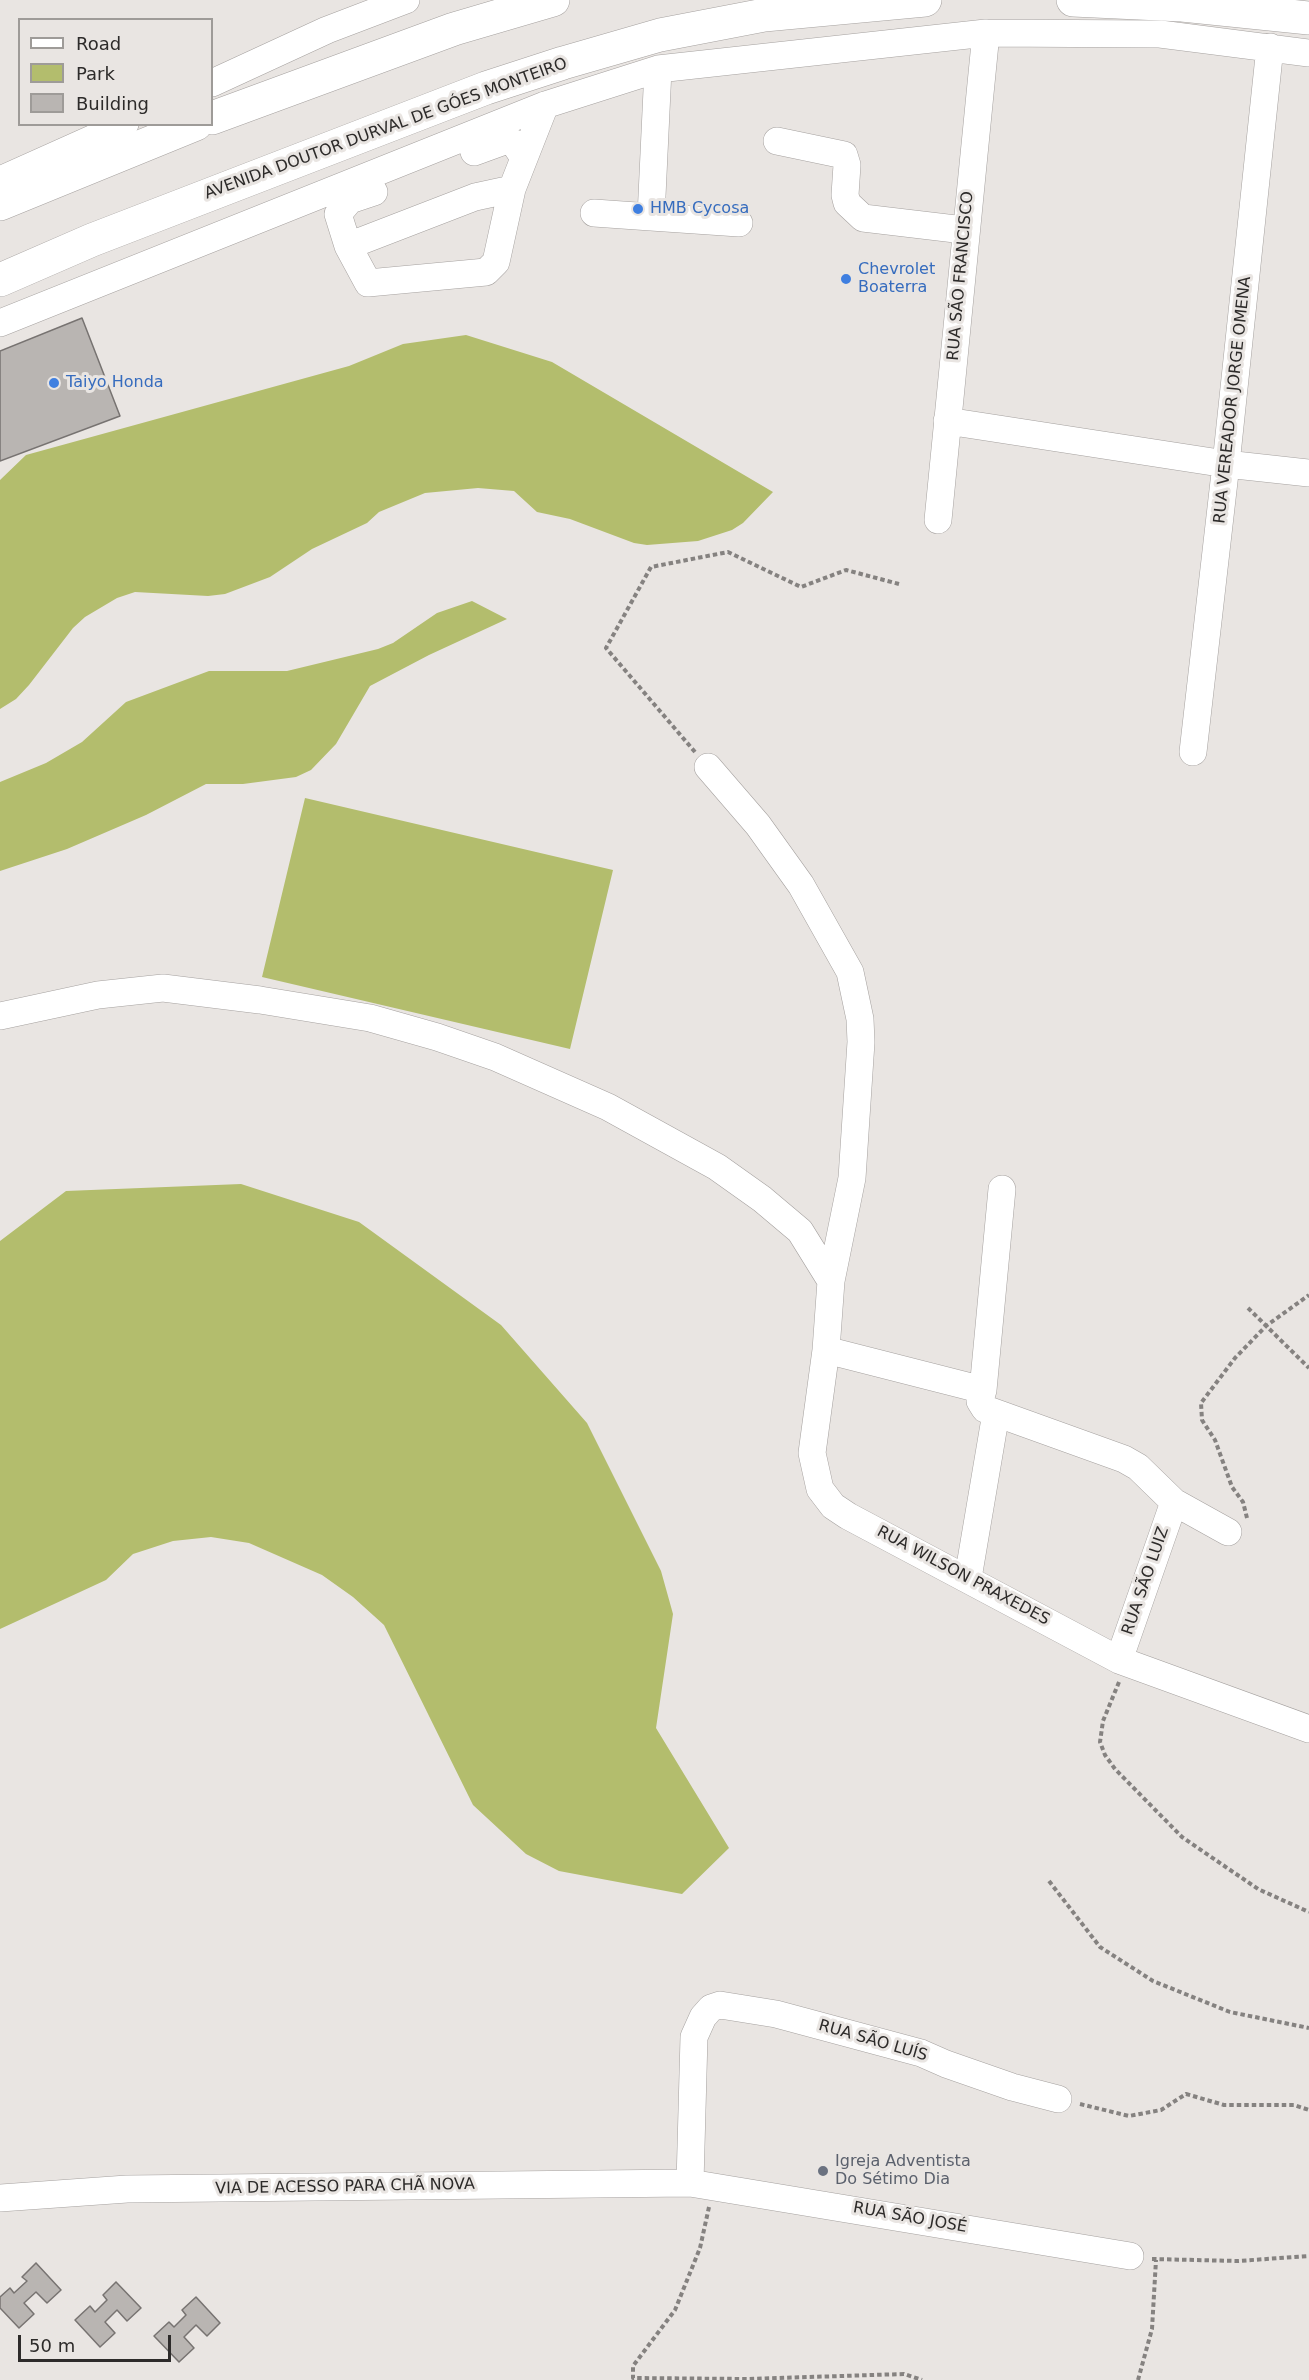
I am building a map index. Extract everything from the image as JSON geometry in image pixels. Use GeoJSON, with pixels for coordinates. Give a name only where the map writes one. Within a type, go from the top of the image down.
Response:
{"type":"FeatureCollection","features":[{"type":"Feature","properties":{"kind":"highway"},"geometry":{"type":"LineString","coordinates":[[213,118],[454,29],[553,0]]}},
{"type":"Feature","properties":{"kind":"highway","name":"AVENIDA DOUTOR DURVAL DE GÓES MONTEIRO"},"geometry":{"type":"LineString","coordinates":[[0,280],[92,240],[486,88],[563,63],[660,35],[764,15],[925,0]]}},
{"type":"Feature","properties":{"kind":"highway"},"geometry":{"type":"LineString","coordinates":[[1073,0],[1182,5],[1309,18]]}},
{"type":"Feature","properties":{"kind":"highway"},"geometry":{"type":"LineString","coordinates":[[0,204],[60,168],[190,126]]}},
{"type":"Feature","properties":{"kind":"street"},"geometry":{"type":"LineString","coordinates":[[213,83],[327,30],[406,0]]}},
{"type":"Feature","properties":{"kind":"street"},"geometry":{"type":"LineString","coordinates":[[0,323],[545,105],[658,69],[986,33],[1160,34],[1309,53]]}},
{"type":"Feature","properties":{"kind":"street","name":"RUA SÃO FRANCISCO"},"geometry":{"type":"LineString","coordinates":[[938,520],[964,230],[986,33]]}},
{"type":"Feature","properties":{"kind":"street","name":"RUA VEREADOR JORGE OMENA"},"geometry":{"type":"LineString","coordinates":[[1193,752],[1270,47]]}},
{"type":"Feature","properties":{"kind":"street"},"geometry":{"type":"LineString","coordinates":[[651,217],[658,69]]}},
{"type":"Feature","properties":{"kind":"street"},"geometry":{"type":"LineString","coordinates":[[524,158],[514,143],[507,140],[350,200],[338,214],[348,246],[364,279],[373,284],[486,272],[494,267],[498,258],[512,189],[545,105]]}},
{"type":"Feature","properties":{"kind":"street"},"geometry":{"type":"LineString","coordinates":[[0,180],[60,168],[122,126]]}},
{"type":"Feature","properties":{"kind":"street"},"geometry":{"type":"LineString","coordinates":[[777,141],[844,155],[847,165],[845,195],[847,202],[863,218],[964,230]]}},
{"type":"Feature","properties":{"kind":"street"},"geometry":{"type":"LineString","coordinates":[[348,246],[475,197],[512,189]]}},
{"type":"Feature","properties":{"kind":"street"},"geometry":{"type":"LineString","coordinates":[[594,213],[739,223]]}},
{"type":"Feature","properties":{"kind":"street"},"geometry":{"type":"LineString","coordinates":[[947,421],[1226,464],[1309,473]]}},
{"type":"Feature","properties":{"kind":"street","name":"RUA WILSON PRAXEDES"},"geometry":{"type":"LineString","coordinates":[[708,767],[758,825],[801,885],[850,972],[852,982],[861,1042],[852,1178],[831,1281],[826,1350],[812,1453],[820,1489],[833,1506],[848,1516],[1123,1661],[1309,1729]]}},
{"type":"Feature","properties":{"kind":"street"},"geometry":{"type":"LineString","coordinates":[[0,1016],[98,995],[163,988],[260,1000],[370,1018],[437,1037],[495,1057],[608,1107],[717,1167],[762,1198],[800,1231],[831,1281]]}},
{"type":"Feature","properties":{"kind":"street"},"geometry":{"type":"LineString","coordinates":[[968,1578],[989,1401],[1002,1189]]}},
{"type":"Feature","properties":{"kind":"street"},"geometry":{"type":"LineString","coordinates":[[826,1350],[989,1401],[1124,1459],[1138,1467],[1173,1502],[1228,1532]]}},
{"type":"Feature","properties":{"kind":"street","name":"RUA SÃO LUIZ"},"geometry":{"type":"LineString","coordinates":[[1123,1661],[1173,1502]]}},
{"type":"Feature","properties":{"kind":"street","name":"RUA SÃO LUÍS"},"geometry":{"type":"LineString","coordinates":[[701,2185],[694,2037],[703,2017],[711,2008],[720,2005],[776,2014],[921,2053],[1012,2087],[1058,2099]]}},
{"type":"Feature","properties":{"kind":"street","name":"VIA DE ACESSO PARA CHÃ NOVA"},"geometry":{"type":"LineString","coordinates":[[0,2198],[127,2189],[701,2185]]}},
{"type":"Feature","properties":{"kind":"street","name":"RUA SÃO JOSÉ"},"geometry":{"type":"LineString","coordinates":[[701,2185],[1143,2258]]}},
{"type":"Feature","properties":{"kind":"path"},"geometry":{"type":"LineString","coordinates":[[708,767],[606,648],[651,567],[728,552],[801,587],[846,570],[899,584]]}},
{"type":"Feature","properties":{"kind":"path"},"geometry":{"type":"LineString","coordinates":[[1228,1532],[1237,1533],[1244,1526],[1247,1517],[1243,1502],[1232,1487],[1215,1440],[1202,1420],[1201,1402],[1234,1358],[1266,1326],[1309,1294]]}},
{"type":"Feature","properties":{"kind":"path"},"geometry":{"type":"LineString","coordinates":[[1248,1308],[1309,1368]]}},
{"type":"Feature","properties":{"kind":"path"},"geometry":{"type":"LineString","coordinates":[[1123,1661],[1103,1721],[1100,1742],[1104,1755],[1182,1837],[1258,1889],[1309,1912]]}},
{"type":"Feature","properties":{"kind":"path"},"geometry":{"type":"LineString","coordinates":[[1049,1881],[1100,1947],[1153,1981],[1230,2012],[1309,2028]]}},
{"type":"Feature","properties":{"kind":"path"},"geometry":{"type":"LineString","coordinates":[[1058,2099],[1129,2116],[1161,2110],[1185,2094],[1224,2106],[1294,2105],[1309,2110]]}},
{"type":"Feature","properties":{"kind":"path"},"geometry":{"type":"LineString","coordinates":[[701,2185],[700,2248],[675,2310],[633,2366],[633,2378],[747,2379],[904,2374],[922,2380]]}},
{"type":"Feature","properties":{"kind":"path"},"geometry":{"type":"LineString","coordinates":[[1138,2380],[1152,2330],[1143,2258],[1238,2261],[1309,2256]]}},
{"type":"Feature","properties":{"kind":"green space"},"geometry":{"type":"Polygon","coordinates":[[[466,335],[552,362],[773,492],[743,523],[732,530],[698,541],[647,545],[634,543],[570,519],[537,512],[514,491],[478,488],[425,493],[379,512],[367,523],[312,549],[270,577],[225,594],[208,596],[135,592],[117,598],[85,617],[73,628],[29,685],[16,699],[0,709],[0,480],[26,455],[349,366],[403,344],[466,335]]]}},
{"type":"Feature","properties":{"kind":"green space"},"geometry":{"type":"Polygon","coordinates":[[[472,601],[507,619],[429,655],[370,686],[336,744],[311,770],[296,777],[243,784],[206,784],[146,815],[67,849],[0,871],[0,782],[46,763],[82,742],[126,702],[209,671],[287,671],[378,649],[393,643],[437,613],[472,601]]]}},
{"type":"Feature","properties":{"kind":"green space"},"geometry":{"type":"Polygon","coordinates":[[[305,798],[613,870],[570,1049],[262,977],[305,798]]]}},
{"type":"Feature","properties":{"kind":"green space"},"geometry":{"type":"Polygon","coordinates":[[[241,1184],[359,1222],[501,1325],[587,1423],[661,1571],[673,1614],[656,1728],[729,1848],[682,1894],[559,1871],[526,1854],[473,1805],[384,1625],[353,1597],[322,1575],[249,1543],[211,1537],[173,1541],[133,1554],[106,1580],[0,1629],[0,1241],[66,1191],[241,1184]]]}},
{"type":"Feature","properties":{"kind":"building","name":"Taiyo Honda"},"geometry":{"type":"Polygon","coordinates":[[[82,318],[120,416],[0,461],[0,351],[82,318]]]}},
{"type":"Feature","properties":{"kind":"building"},"geometry":{"type":"Polygon","coordinates":[[[36,2263],[61,2290],[47,2303],[36,2292],[24,2303],[34,2314],[19,2328],[0,2308],[0,2297],[10,2288],[14,2293],[27,2281],[22,2277],[36,2263]]]}},
{"type":"Feature","properties":{"kind":"building"},"geometry":{"type":"Polygon","coordinates":[[[116,2282],[141,2308],[127,2321],[117,2310],[105,2322],[115,2333],[100,2347],[75,2320],[90,2306],[95,2312],[107,2300],[103,2295],[116,2282]]]}},
{"type":"Feature","properties":{"kind":"building"},"geometry":{"type":"Polygon","coordinates":[[[196,2297],[220,2323],[207,2336],[196,2325],[184,2337],[194,2348],[179,2362],[154,2336],[169,2322],[174,2327],[186,2315],[182,2310],[196,2297]]]}},
{"type":"Feature","properties":{"kind":"place","name":"HMB Cycosa"},"geometry":{"type":"Point","coordinates":[638,209]}},
{"type":"Feature","properties":{"kind":"place","name":"Chevrolet Boaterra"},"geometry":{"type":"Point","coordinates":[846,279]}},
{"type":"Feature","properties":{"kind":"place","name":"Taiyo Honda"},"geometry":{"type":"Point","coordinates":[54,383]}},
{"type":"Feature","properties":{"kind":"place","name":"Igreja Adventista Do Sétimo Dia"},"geometry":{"type":"Point","coordinates":[823,2171]}}]}
